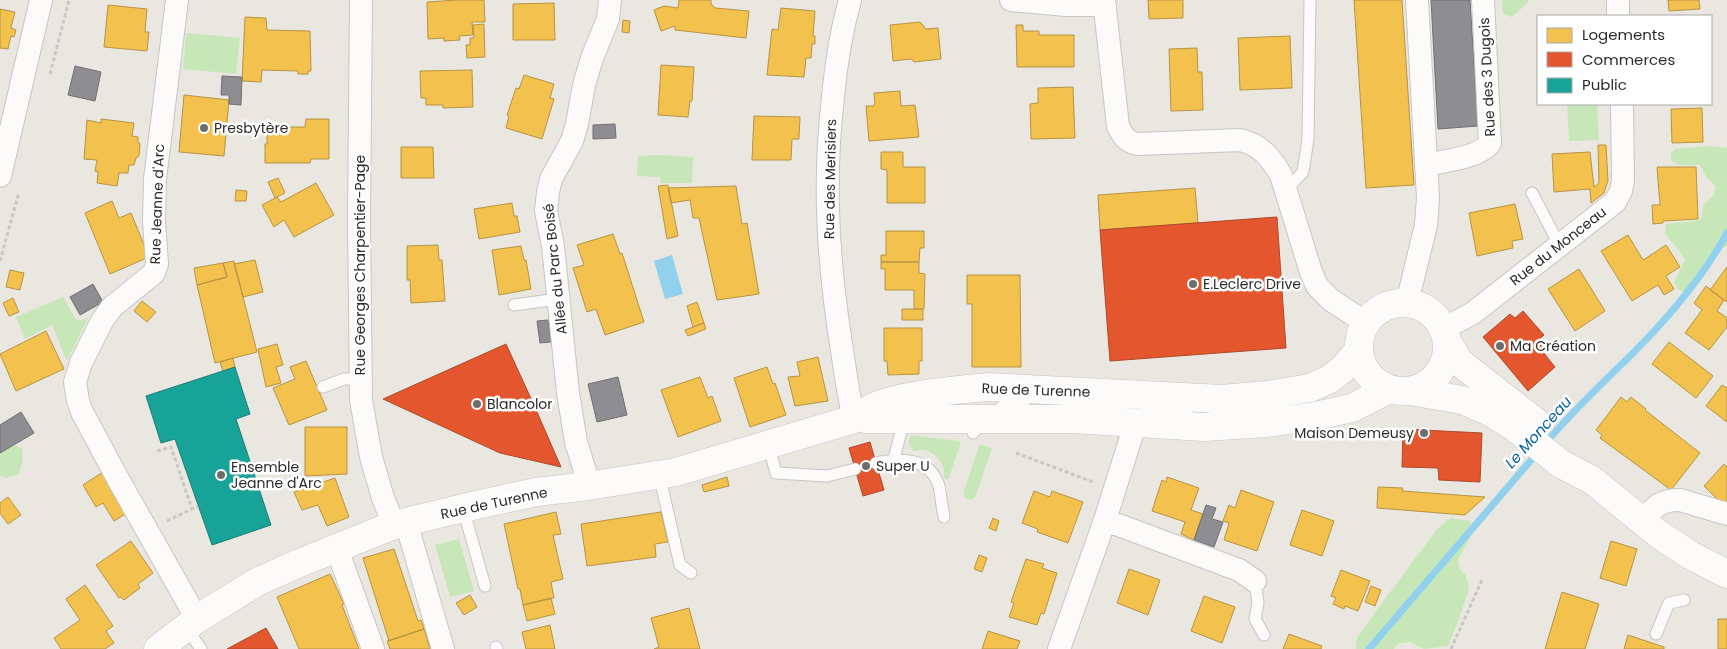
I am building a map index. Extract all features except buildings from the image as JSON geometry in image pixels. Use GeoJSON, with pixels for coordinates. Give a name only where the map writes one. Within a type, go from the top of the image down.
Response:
{"type":"FeatureCollection","features":[{"type":"Feature","properties":{"kind":"main road"},"geometry":{"type":"LineString","coordinates":[[1522,422],[1490,412],[1462,400],[1399,390],[1377,383],[1368,374],[1359,350],[1360,336],[1366,323],[1384,307],[1395,304],[1407,303],[1419,306],[1430,312],[1439,320],[1459,362],[1522,422],[1642,522],[1690,555],[1727,574]]}},
{"type":"Feature","properties":{"kind":"main road"},"geometry":{"type":"LineString","coordinates":[[1399,390],[1423,387],[1434,380],[1442,369],[1447,356],[1446,336]]}},
{"type":"Feature","properties":{"kind":"main road","name":"Rue de Turenne"},"geometry":{"type":"LineString","coordinates":[[158,649],[192,623],[257,582],[297,564],[400,524],[463,508],[536,492],[588,486],[705,464],[854,419],[877,406],[903,399],[954,390],[988,387],[1222,399],[1268,395],[1310,388],[1330,379],[1344,368],[1359,350]]}},
{"type":"Feature","properties":{"kind":"main road","name":"Rue de Turenne"},"geometry":{"type":"LineString","coordinates":[[854,419],[885,420],[915,418],[980,426],[1150,415],[1204,427],[1277,422],[1314,416],[1352,408],[1399,390]]}},
{"type":"Feature","properties":{"kind":"street"},"geometry":{"type":"LineString","coordinates":[[0,176],[41,0]]}},
{"type":"Feature","properties":{"kind":"street","name":"Rue Jeanne d'Arc"},"geometry":{"type":"LineString","coordinates":[[177,0],[155,179],[154,222],[157,264],[154,273],[112,307],[102,321],[81,363],[75,382],[82,412],[192,623]]}},
{"type":"Feature","properties":{"kind":"street","name":"Rue Georges Charpentier-Page"},"geometry":{"type":"LineString","coordinates":[[361,0],[359,220],[361,400],[371,457],[383,498],[400,524],[443,649]]}},
{"type":"Feature","properties":{"kind":"street","name":"Allée du Parc Boisé"},"geometry":{"type":"LineString","coordinates":[[588,486],[576,442],[568,394],[553,246],[546,211],[551,179],[572,141],[592,58],[608,19],[610,0]]}},
{"type":"Feature","properties":{"kind":"street","name":"Rue des Merisiers"},"geometry":{"type":"LineString","coordinates":[[850,0],[842,28],[830,124],[827,217],[835,306],[854,419]]}},
{"type":"Feature","properties":{"kind":"street"},"geometry":{"type":"LineString","coordinates":[[1011,0],[1066,5],[1105,2],[1118,126],[1123,137],[1130,143],[1138,144],[1240,140],[1251,142],[1258,146],[1275,164],[1281,175],[1317,286],[1331,300],[1366,323]]}},
{"type":"Feature","properties":{"kind":"street"},"geometry":{"type":"LineString","coordinates":[[1407,303],[1426,225],[1428,198],[1417,0]]}},
{"type":"Feature","properties":{"kind":"street","name":"Rue des 3 Dugois"},"geometry":{"type":"LineString","coordinates":[[1426,165],[1478,153],[1490,143],[1483,0]]}},
{"type":"Feature","properties":{"kind":"street"},"geometry":{"type":"LineString","coordinates":[[1618,0],[1618,15]]}},
{"type":"Feature","properties":{"kind":"street","name":"Rue du Monceau"},"geometry":{"type":"LineString","coordinates":[[1446,336],[1611,206],[1621,191],[1624,158],[1622,105]]}},
{"type":"Feature","properties":{"kind":"street","name":"Rue de Turenne"},"geometry":{"type":"LineString","coordinates":[[1150,415],[1207,407],[1222,399]]}},
{"type":"Feature","properties":{"kind":"street"},"geometry":{"type":"LineString","coordinates":[[1059,649],[1105,520],[1133,431],[1150,415]]}},
{"type":"Feature","properties":{"kind":"street"},"geometry":{"type":"LineString","coordinates":[[1642,522],[1656,506],[1664,501],[1672,500],[1680,500],[1727,514]]}},
{"type":"Feature","properties":{"kind":"street"},"geometry":{"type":"LineString","coordinates":[[1105,520],[1239,570],[1255,581]]}},
{"type":"Feature","properties":{"kind":"street"},"geometry":{"type":"LineString","coordinates":[[337,549],[373,649]]}},
{"type":"Feature","properties":{"kind":"lane"},"geometry":{"type":"LineString","coordinates":[[1286,190],[1303,172],[1308,138],[1310,0]]}},
{"type":"Feature","properties":{"kind":"lane"},"geometry":{"type":"LineString","coordinates":[[1532,193],[1560,246]]}},
{"type":"Feature","properties":{"kind":"lane"},"geometry":{"type":"LineString","coordinates":[[514,305],[558,298]]}},
{"type":"Feature","properties":{"kind":"lane"},"geometry":{"type":"LineString","coordinates":[[323,387],[344,379],[361,379]]}},
{"type":"Feature","properties":{"kind":"lane"},"geometry":{"type":"LineString","coordinates":[[894,459],[902,428],[915,418]]}},
{"type":"Feature","properties":{"kind":"lane"},"geometry":{"type":"LineString","coordinates":[[768,444],[776,473],[828,476],[856,469]]}},
{"type":"Feature","properties":{"kind":"lane"},"geometry":{"type":"LineString","coordinates":[[876,464],[894,459],[920,464],[931,471],[938,485],[944,517]]}},
{"type":"Feature","properties":{"kind":"lane"},"geometry":{"type":"LineString","coordinates":[[659,474],[680,566],[691,573]]}},
{"type":"Feature","properties":{"kind":"lane"},"geometry":{"type":"LineString","coordinates":[[463,508],[485,586]]}},
{"type":"Feature","properties":{"kind":"lane"},"geometry":{"type":"LineString","coordinates":[[1255,581],[1258,603],[1255,619],[1264,636]]}},
{"type":"Feature","properties":{"kind":"lane"},"geometry":{"type":"LineString","coordinates":[[1656,634],[1669,603],[1684,600]]}},
{"type":"Feature","properties":{"kind":"lane"},"geometry":{"type":"LineString","coordinates":[[192,623],[201,649]]}},
{"type":"Feature","properties":{"kind":"path"},"geometry":{"type":"LineString","coordinates":[[157,451],[171,447],[192,509]]}},
{"type":"Feature","properties":{"kind":"path"},"geometry":{"type":"LineString","coordinates":[[1016,453],[1095,482]]}},
{"type":"Feature","properties":{"kind":"path"},"geometry":{"type":"LineString","coordinates":[[167,521],[198,506]]}},
{"type":"Feature","properties":{"kind":"path"},"geometry":{"type":"LineString","coordinates":[[1451,649],[1482,580]]}},
{"type":"Feature","properties":{"kind":"green space"},"geometry":{"type":"Polygon","coordinates":[[[1502,0],[1528,0],[1528,2],[1511,17],[1503,14],[1502,0]]]}},
{"type":"Feature","properties":{"kind":"green space"},"geometry":{"type":"Polygon","coordinates":[[[186,33],[240,38],[236,74],[183,69],[186,33]]]}},
{"type":"Feature","properties":{"kind":"green space"},"geometry":{"type":"Polygon","coordinates":[[[1567,105],[1597,105],[1599,140],[1569,141],[1567,105]]]}},
{"type":"Feature","properties":{"kind":"green space"},"geometry":{"type":"Polygon","coordinates":[[[1711,146],[1727,148],[1727,246],[1712,252],[1708,257],[1704,276],[1688,293],[1679,290],[1674,283],[1685,259],[1665,233],[1666,224],[1701,220],[1703,206],[1714,194],[1716,187],[1705,175],[1700,165],[1679,165],[1671,161],[1671,153],[1675,149],[1711,146]]]}},
{"type":"Feature","properties":{"kind":"green space"},"geometry":{"type":"Polygon","coordinates":[[[638,156],[693,157],[692,183],[661,183],[660,177],[637,176],[638,156]]]}},
{"type":"Feature","properties":{"kind":"green space"},"geometry":{"type":"Polygon","coordinates":[[[63,297],[77,321],[88,318],[67,361],[52,325],[25,339],[16,317],[63,297]]]}},
{"type":"Feature","properties":{"kind":"green space"},"geometry":{"type":"Polygon","coordinates":[[[911,435],[960,441],[948,480],[944,478],[944,469],[934,454],[924,450],[913,451],[908,442],[911,435]]]}},
{"type":"Feature","properties":{"kind":"green space"},"geometry":{"type":"Polygon","coordinates":[[[7,444],[22,449],[23,460],[19,474],[6,478],[0,476],[0,448],[7,444]]]}},
{"type":"Feature","properties":{"kind":"green space"},"geometry":{"type":"Polygon","coordinates":[[[980,444],[992,448],[975,498],[970,500],[965,498],[963,493],[980,444]]]}},
{"type":"Feature","properties":{"kind":"green space"},"geometry":{"type":"Polygon","coordinates":[[[1451,518],[1470,521],[1470,538],[1458,559],[1460,569],[1466,576],[1469,589],[1448,646],[1424,649],[1409,642],[1397,644],[1394,649],[1356,649],[1357,638],[1382,603],[1438,528],[1451,518]]]}},
{"type":"Feature","properties":{"kind":"green space"},"geometry":{"type":"Polygon","coordinates":[[[459,539],[474,591],[450,597],[435,545],[459,539]]]}},
{"type":"Feature","properties":{"kind":"water"},"geometry":{"type":"Polygon","coordinates":[[[672,255],[683,294],[665,299],[654,261],[672,255]]]}},
{"type":"Feature","properties":{"kind":"waterway","name":"Le Monceau"},"geometry":{"type":"LineString","coordinates":[[1545,444],[1672,311],[1696,281],[1727,233]]}},
{"type":"Feature","properties":{"kind":"waterway","name":"Le Monceau"},"geometry":{"type":"LineString","coordinates":[[1369,649],[1538,452]]}},
{"type":"Feature","properties":{"kind":"place","name":"Presbytère"},"geometry":{"type":"Point","coordinates":[204,128]}},
{"type":"Feature","properties":{"kind":"place","name":"E.Leclerc Drive"},"geometry":{"type":"Point","coordinates":[1193,284]}},
{"type":"Feature","properties":{"kind":"place","name":"Ma Création"},"geometry":{"type":"Point","coordinates":[1500,346]}},
{"type":"Feature","properties":{"kind":"place","name":"Blancolor"},"geometry":{"type":"Point","coordinates":[477,404]}},
{"type":"Feature","properties":{"kind":"place","name":"Maison Demeusy"},"geometry":{"type":"Point","coordinates":[1424,433]}},
{"type":"Feature","properties":{"kind":"place","name":"Super U"},"geometry":{"type":"Point","coordinates":[866,466]}},
{"type":"Feature","properties":{"kind":"place","name":"Ensemble Jeanne d'Arc"},"geometry":{"type":"Point","coordinates":[221,475]}}]}
